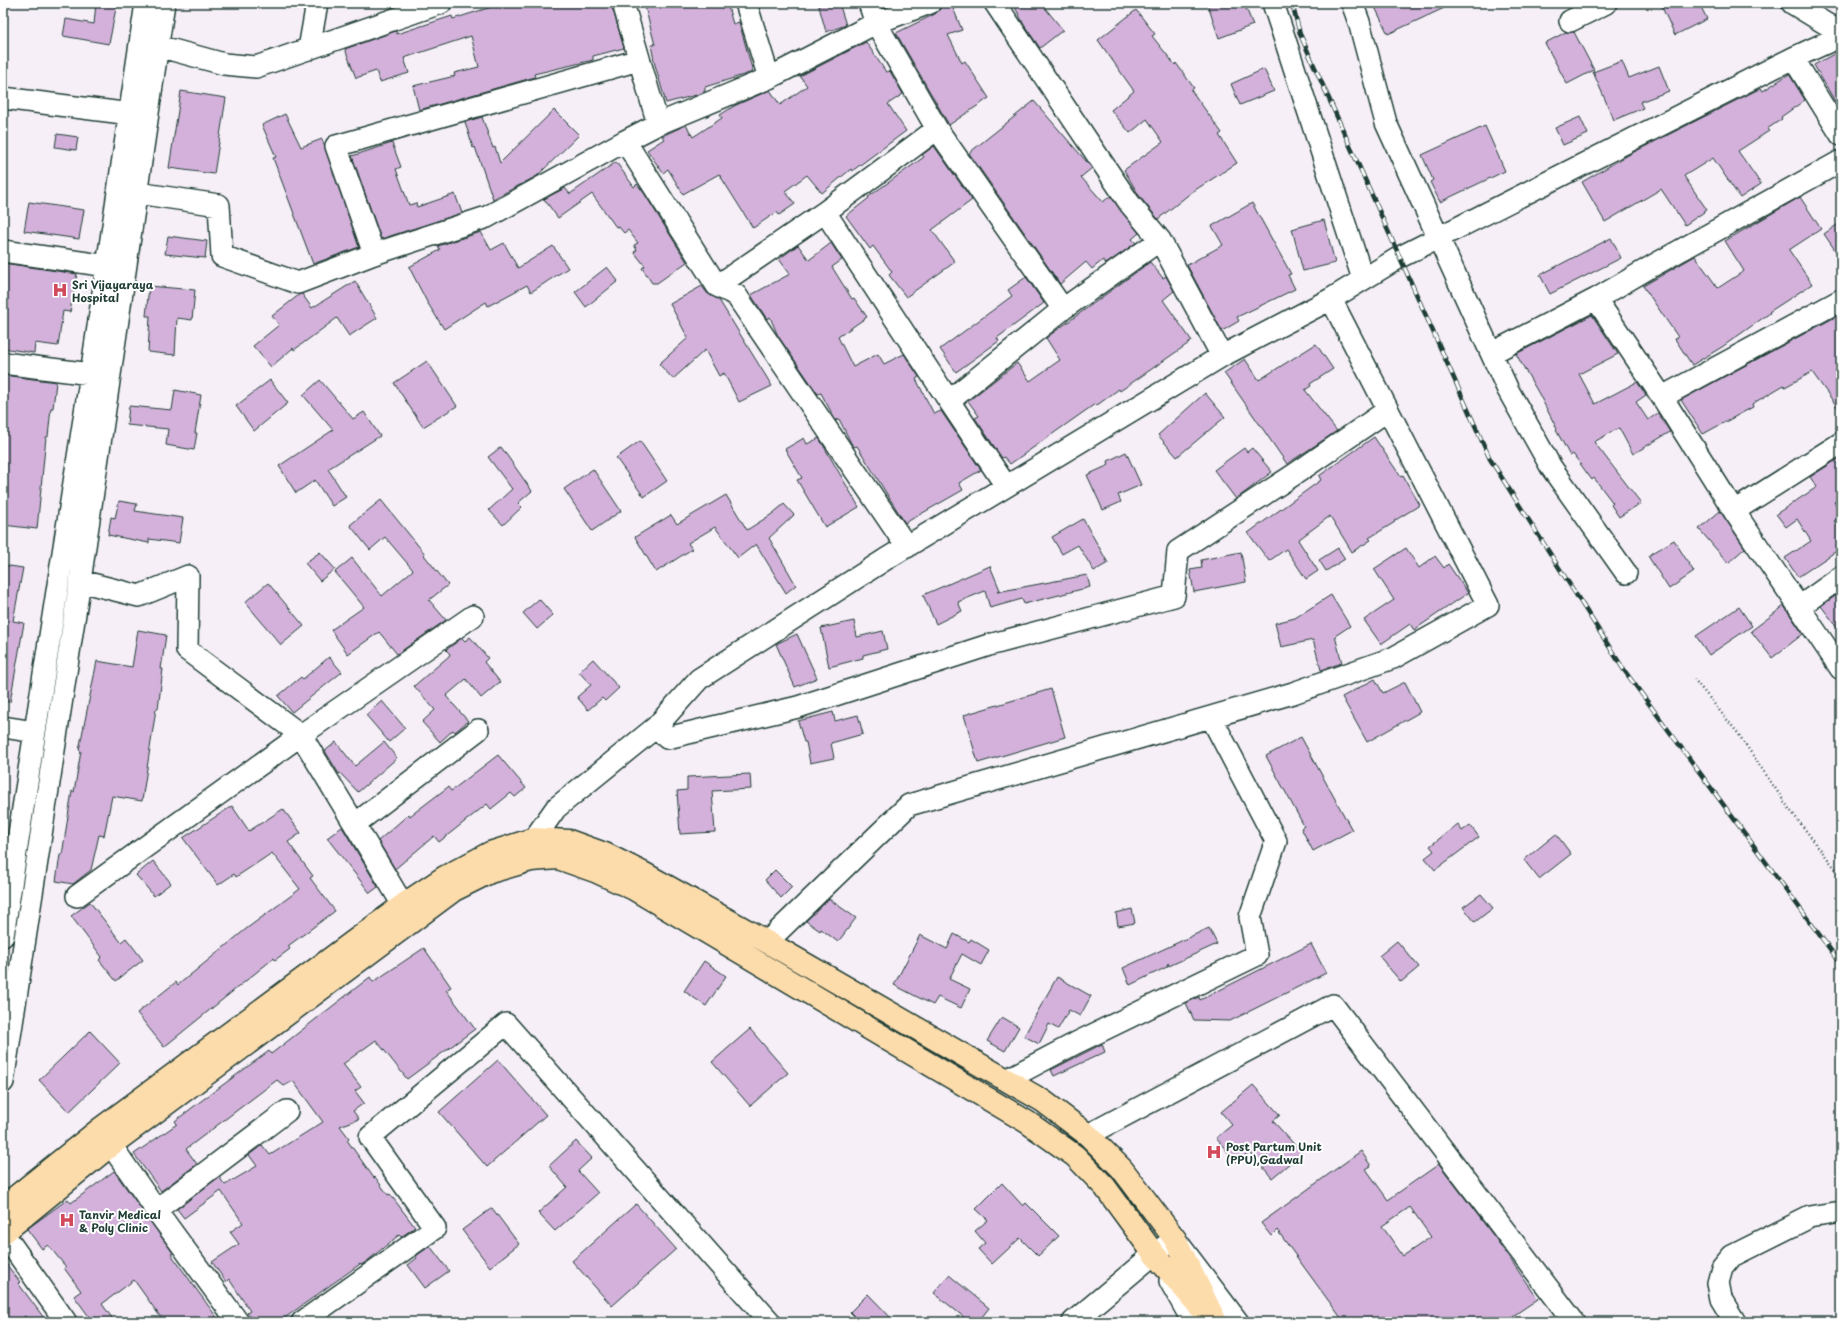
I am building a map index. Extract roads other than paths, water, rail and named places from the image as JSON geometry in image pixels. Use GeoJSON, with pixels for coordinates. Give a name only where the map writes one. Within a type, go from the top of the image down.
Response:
{"type":"FeatureCollection","features":[{"type":"Feature","properties":{"kind":"main road"},"geometry":{"type":"LineString","coordinates":[[3,1206],[100,1129],[403,905],[445,877],[490,853],[534,838],[569,841],[605,854],[643,873],[767,942],[1043,1101],[1088,1135],[1122,1169],[1175,1239],[1216,1322]]}},
{"type":"Feature","properties":{"kind":"main road"},"geometry":{"type":"LineString","coordinates":[[3,1233],[111,1145],[454,890],[490,872],[531,860],[558,858],[595,871],[634,889],[1027,1122],[1075,1156],[1105,1187],[1154,1254],[1212,1322]]}},
{"type":"Feature","properties":{"kind":"street"},"geometry":{"type":"LineString","coordinates":[[3,1082],[80,581],[117,268],[131,114],[146,3]]}},
{"type":"Feature","properties":{"kind":"street"},"geometry":{"type":"LineString","coordinates":[[3,936],[11,835],[36,732],[91,374],[117,268],[138,193],[164,3]]}},
{"type":"Feature","properties":{"kind":"street"},"geometry":{"type":"LineString","coordinates":[[309,48],[317,3]]}},
{"type":"Feature","properties":{"kind":"street"},"geometry":{"type":"LineString","coordinates":[[158,46],[224,64],[256,67],[441,3]]}},
{"type":"Feature","properties":{"kind":"street"},"geometry":{"type":"LineString","coordinates":[[623,3],[658,124]]}},
{"type":"Feature","properties":{"kind":"street"},"geometry":{"type":"LineString","coordinates":[[746,3],[769,78]]}},
{"type":"Feature","properties":{"kind":"street"},"geometry":{"type":"LineString","coordinates":[[869,3],[876,23],[937,129],[1063,310]]}},
{"type":"Feature","properties":{"kind":"street"},"geometry":{"type":"LineString","coordinates":[[138,193],[219,205],[222,256],[298,283],[374,254],[487,217],[625,140],[658,124],[769,78],[876,23],[930,3]]}},
{"type":"Feature","properties":{"kind":"street"},"geometry":{"type":"LineString","coordinates":[[995,3],[1130,204],[1160,240],[1222,356]]}},
{"type":"Feature","properties":{"kind":"street"},"geometry":{"type":"LineString","coordinates":[[1273,3],[1363,279]]}},
{"type":"Feature","properties":{"kind":"street"},"geometry":{"type":"LineString","coordinates":[[1352,3],[1359,22],[1386,123],[1440,238],[1508,390],[1551,467],[1626,573]]}},
{"type":"Feature","properties":{"kind":"street"},"geometry":{"type":"LineString","coordinates":[[1570,22],[1606,3]]}},
{"type":"Feature","properties":{"kind":"street"},"geometry":{"type":"LineString","coordinates":[[1792,3],[1841,35]]}},
{"type":"Feature","properties":{"kind":"street"},"geometry":{"type":"LineString","coordinates":[[531,860],[534,838],[556,808],[656,728],[699,679],[907,547],[1222,356],[1331,299],[1400,257],[1841,35]]}},
{"type":"Feature","properties":{"kind":"street"},"geometry":{"type":"LineString","coordinates":[[1793,58],[1841,135]]}},
{"type":"Feature","properties":{"kind":"street"},"geometry":{"type":"LineString","coordinates":[[374,254],[336,146],[640,60]]}},
{"type":"Feature","properties":{"kind":"street"},"geometry":{"type":"LineString","coordinates":[[3,98],[131,114]]}},
{"type":"Feature","properties":{"kind":"street"},"geometry":{"type":"LineString","coordinates":[[717,286],[825,212],[937,129]]}},
{"type":"Feature","properties":{"kind":"street"},"geometry":{"type":"LineString","coordinates":[[625,140],[717,286],[736,295],[907,547]]}},
{"type":"Feature","properties":{"kind":"street"},"geometry":{"type":"LineString","coordinates":[[1492,353],[1596,299],[1661,261],[1841,161]]}},
{"type":"Feature","properties":{"kind":"street"},"geometry":{"type":"LineString","coordinates":[[825,212],[1006,486]]}},
{"type":"Feature","properties":{"kind":"street"},"geometry":{"type":"LineString","coordinates":[[949,401],[1063,310],[1160,240]]}},
{"type":"Feature","properties":{"kind":"street"},"geometry":{"type":"LineString","coordinates":[[3,251],[117,268]]}},
{"type":"Feature","properties":{"kind":"street"},"geometry":{"type":"LineString","coordinates":[[767,942],[909,805],[1293,693],[1393,658],[1488,605],[1331,299]]}},
{"type":"Feature","properties":{"kind":"street"},"geometry":{"type":"LineString","coordinates":[[1596,299],[1662,397],[1734,511],[1841,669]]}},
{"type":"Feature","properties":{"kind":"street"},"geometry":{"type":"LineString","coordinates":[[1662,397],[1841,300]]}},
{"type":"Feature","properties":{"kind":"street"},"geometry":{"type":"LineString","coordinates":[[3,363],[91,374]]}},
{"type":"Feature","properties":{"kind":"street"},"geometry":{"type":"LineString","coordinates":[[656,728],[667,738],[798,707],[989,645],[1174,596],[1178,551],[1298,472],[1388,410]]}},
{"type":"Feature","properties":{"kind":"street"},"geometry":{"type":"LineString","coordinates":[[1734,511],[1841,442]]}},
{"type":"Feature","properties":{"kind":"street"},"geometry":{"type":"LineString","coordinates":[[80,581],[139,596],[188,576],[187,650],[301,735],[403,905]]}},
{"type":"Feature","properties":{"kind":"street"},"geometry":{"type":"LineString","coordinates":[[1799,606],[1841,577]]}},
{"type":"Feature","properties":{"kind":"street"},"geometry":{"type":"LineString","coordinates":[[77,896],[301,735],[473,616]]}},
{"type":"Feature","properties":{"kind":"street"},"geometry":{"type":"LineString","coordinates":[[1006,1080],[1076,1043],[1257,956],[1250,917],[1276,841],[1211,717]]}},
{"type":"Feature","properties":{"kind":"street"},"geometry":{"type":"LineString","coordinates":[[3,727],[36,732]]}},
{"type":"Feature","properties":{"kind":"street"},"geometry":{"type":"LineString","coordinates":[[355,824],[478,730]]}},
{"type":"Feature","properties":{"kind":"street"},"geometry":{"type":"LineString","coordinates":[[1088,1135],[1333,1004],[1574,1322]]}},
{"type":"Feature","properties":{"kind":"street"},"geometry":{"type":"LineString","coordinates":[[302,1322],[435,1228],[370,1137],[506,1024],[770,1322]]}},
{"type":"Feature","properties":{"kind":"street"},"geometry":{"type":"LineString","coordinates":[[156,1210],[287,1111]]}},
{"type":"Feature","properties":{"kind":"street"},"geometry":{"type":"LineString","coordinates":[[111,1145],[156,1210],[238,1322]]}},
{"type":"Feature","properties":{"kind":"street"},"geometry":{"type":"LineString","coordinates":[[1735,1322],[1721,1299],[1718,1283],[1722,1268],[1732,1256],[1810,1217],[1841,1212]]}},
{"type":"Feature","properties":{"kind":"street"},"geometry":{"type":"LineString","coordinates":[[3,1233],[66,1322]]}},
{"type":"Feature","properties":{"kind":"street"},"geometry":{"type":"LineString","coordinates":[[1073,1322],[1154,1254],[1175,1239],[1238,1322]]}},
{"type":"Feature","properties":{"kind":"street"},"geometry":{"type":"LineString","coordinates":[[1154,1254],[1194,1322]]}},
{"type":"Feature","properties":{"kind":"railway"},"geometry":{"type":"LineString","coordinates":[[1292,3],[1300,34],[1490,459],[1624,670],[1841,964]]}},
{"type":"Feature","properties":{"kind":"place","name":"Sri Vijayaraya Hospital"},"geometry":{"type":"Point","coordinates":[60,290]}},
{"type":"Feature","properties":{"kind":"place","name":"Post Partum Unit (PPU),Gadwal"},"geometry":{"type":"Point","coordinates":[1214,1152]}},
{"type":"Feature","properties":{"kind":"place","name":"Tanvir Medical & Poly Clinic"},"geometry":{"type":"Point","coordinates":[67,1220]}}]}
